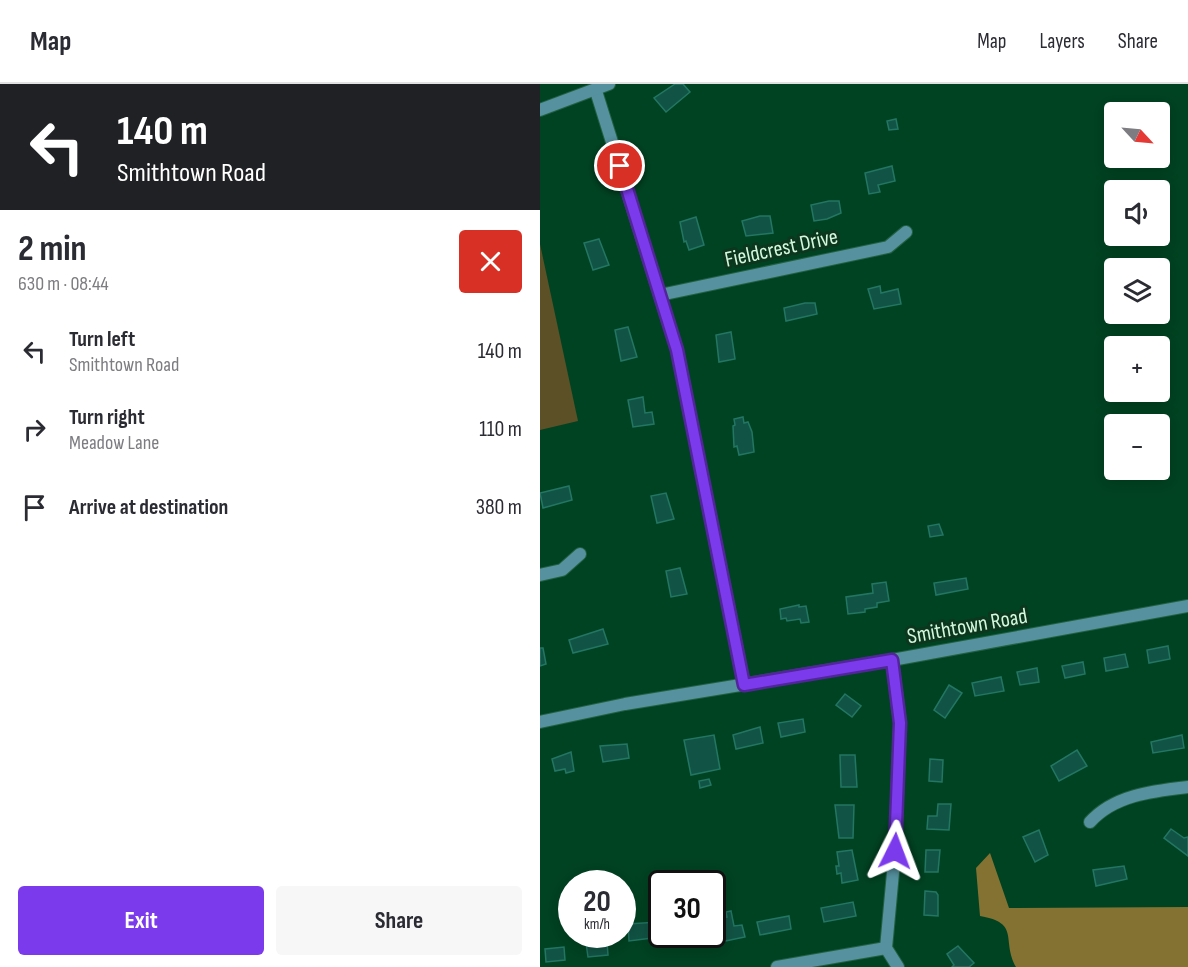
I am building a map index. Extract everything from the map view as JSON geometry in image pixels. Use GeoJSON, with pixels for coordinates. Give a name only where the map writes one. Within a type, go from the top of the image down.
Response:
{"type":"FeatureCollection","features":[{"type":"Feature","properties":{"kind":"street"},"geometry":{"type":"LineString","coordinates":[[540,110],[596,91],[609,84]]}},
{"type":"Feature","properties":{"kind":"street"},"geometry":{"type":"LineString","coordinates":[[596,91],[682,370],[744,685]]}},
{"type":"Feature","properties":{"kind":"street","name":"Fieldcrest Drive"},"geometry":{"type":"LineString","coordinates":[[660,295],[888,247],[906,232]]}},
{"type":"Feature","properties":{"kind":"street"},"geometry":{"type":"LineString","coordinates":[[540,574],[562,570],[580,554]]}},
{"type":"Feature","properties":{"kind":"street","name":"Smithtown Road"},"geometry":{"type":"LineString","coordinates":[[540,722],[1188,606]]}},
{"type":"Feature","properties":{"kind":"street"},"geometry":{"type":"LineString","coordinates":[[892,660],[900,723],[895,851],[886,948],[898,967]]}},
{"type":"Feature","properties":{"kind":"street"},"geometry":{"type":"LineString","coordinates":[[1090,822],[1101,809],[1113,802],[1188,787]]}},
{"type":"Feature","properties":{"kind":"street"},"geometry":{"type":"LineString","coordinates":[[777,967],[886,948]]}},
{"type":"Feature","properties":{"kind":"shaded area"},"geometry":{"type":"Polygon","coordinates":[[[540,244],[578,421],[540,430],[540,244]]]}},
{"type":"Feature","properties":{"kind":"shaded area"},"geometry":{"type":"Polygon","coordinates":[[[990,853],[1009,908],[1188,907],[1188,967],[1016,967],[1005,928],[993,919],[980,916],[976,868],[990,853]]]}},
{"type":"Feature","properties":{"kind":"building"},"geometry":{"type":"Polygon","coordinates":[[[675,84],[683,84],[690,92],[666,112],[654,98],[675,84]]]}},
{"type":"Feature","properties":{"kind":"building"},"geometry":{"type":"Polygon","coordinates":[[[896,119],[898,129],[889,130],[887,121],[896,119]]]}},
{"type":"Feature","properties":{"kind":"building"},"geometry":{"type":"Polygon","coordinates":[[[892,166],[895,181],[878,185],[880,192],[869,194],[865,173],[892,166]]]}},
{"type":"Feature","properties":{"kind":"building"},"geometry":{"type":"Polygon","coordinates":[[[839,201],[841,213],[814,221],[811,205],[839,201]]]}},
{"type":"Feature","properties":{"kind":"building"},"geometry":{"type":"Polygon","coordinates":[[[770,216],[773,233],[746,236],[742,221],[770,216]]]}},
{"type":"Feature","properties":{"kind":"building"},"geometry":{"type":"Polygon","coordinates":[[[696,217],[704,245],[689,250],[686,241],[684,242],[680,222],[696,217]]]}},
{"type":"Feature","properties":{"kind":"building"},"geometry":{"type":"Polygon","coordinates":[[[599,239],[609,265],[593,270],[584,243],[599,239]]]}},
{"type":"Feature","properties":{"kind":"building"},"geometry":{"type":"Polygon","coordinates":[[[880,286],[881,293],[898,289],[901,304],[874,309],[868,289],[880,286]]]}},
{"type":"Feature","properties":{"kind":"building"},"geometry":{"type":"Polygon","coordinates":[[[815,303],[817,314],[786,321],[784,308],[815,303]]]}},
{"type":"Feature","properties":{"kind":"building"},"geometry":{"type":"Polygon","coordinates":[[[628,327],[637,357],[621,361],[615,330],[628,327]]]}},
{"type":"Feature","properties":{"kind":"building"},"geometry":{"type":"Polygon","coordinates":[[[731,332],[735,359],[719,362],[716,335],[731,332]]]}},
{"type":"Feature","properties":{"kind":"building"},"geometry":{"type":"Polygon","coordinates":[[[643,397],[645,413],[652,412],[654,424],[633,427],[628,400],[643,397]]]}},
{"type":"Feature","properties":{"kind":"building"},"geometry":{"type":"Polygon","coordinates":[[[743,417],[744,423],[748,422],[752,432],[754,452],[739,455],[737,446],[734,447],[733,426],[735,425],[734,419],[743,417]]]}},
{"type":"Feature","properties":{"kind":"building"},"geometry":{"type":"Polygon","coordinates":[[[569,486],[572,500],[543,508],[540,493],[569,486]]]}},
{"type":"Feature","properties":{"kind":"building"},"geometry":{"type":"Polygon","coordinates":[[[666,493],[674,519],[657,523],[651,496],[666,493]]]}},
{"type":"Feature","properties":{"kind":"building"},"geometry":{"type":"Polygon","coordinates":[[[939,524],[943,535],[930,537],[928,526],[939,524]]]}},
{"type":"Feature","properties":{"kind":"building"},"geometry":{"type":"Polygon","coordinates":[[[680,568],[687,594],[671,597],[666,571],[680,568]]]}},
{"type":"Feature","properties":{"kind":"building"},"geometry":{"type":"Polygon","coordinates":[[[966,578],[968,589],[936,595],[934,583],[966,578]]]}},
{"type":"Feature","properties":{"kind":"building"},"geometry":{"type":"Polygon","coordinates":[[[886,582],[889,601],[877,603],[877,607],[865,609],[865,612],[848,614],[846,597],[873,593],[872,584],[886,582]]]}},
{"type":"Feature","properties":{"kind":"building"},"geometry":{"type":"Polygon","coordinates":[[[799,605],[799,607],[806,606],[809,622],[801,623],[800,619],[787,621],[786,618],[781,619],[780,609],[799,605]]]}},
{"type":"Feature","properties":{"kind":"building"},"geometry":{"type":"Polygon","coordinates":[[[603,629],[608,644],[573,653],[569,640],[603,629]]]}},
{"type":"Feature","properties":{"kind":"building"},"geometry":{"type":"Polygon","coordinates":[[[1168,646],[1170,659],[1149,663],[1147,650],[1168,646]]]}},
{"type":"Feature","properties":{"kind":"building"},"geometry":{"type":"Polygon","coordinates":[[[540,648],[543,648],[546,664],[540,666],[540,648]]]}},
{"type":"Feature","properties":{"kind":"building"},"geometry":{"type":"Polygon","coordinates":[[[1125,654],[1128,667],[1106,671],[1104,658],[1125,654]]]}},
{"type":"Feature","properties":{"kind":"building"},"geometry":{"type":"Polygon","coordinates":[[[1083,662],[1085,674],[1065,678],[1062,666],[1083,662]]]}},
{"type":"Feature","properties":{"kind":"building"},"geometry":{"type":"Polygon","coordinates":[[[1037,668],[1039,682],[1020,685],[1017,672],[1037,668]]]}},
{"type":"Feature","properties":{"kind":"building"},"geometry":{"type":"Polygon","coordinates":[[[1001,677],[1004,691],[975,696],[972,683],[1001,677]]]}},
{"type":"Feature","properties":{"kind":"building"},"geometry":{"type":"Polygon","coordinates":[[[949,685],[962,693],[945,718],[934,710],[949,685]]]}},
{"type":"Feature","properties":{"kind":"building"},"geometry":{"type":"Polygon","coordinates":[[[845,694],[861,706],[852,717],[836,705],[845,694]]]}},
{"type":"Feature","properties":{"kind":"building"},"geometry":{"type":"Polygon","coordinates":[[[803,719],[805,732],[781,737],[778,723],[803,719]]]}},
{"type":"Feature","properties":{"kind":"building"},"geometry":{"type":"Polygon","coordinates":[[[760,727],[763,743],[736,749],[733,735],[760,727]]]}},
{"type":"Feature","properties":{"kind":"building"},"geometry":{"type":"Polygon","coordinates":[[[714,735],[720,769],[691,775],[684,740],[714,735]]]}},
{"type":"Feature","properties":{"kind":"building"},"geometry":{"type":"Polygon","coordinates":[[[1182,735],[1184,748],[1153,753],[1151,742],[1182,735]]]}},
{"type":"Feature","properties":{"kind":"building"},"geometry":{"type":"Polygon","coordinates":[[[627,744],[629,758],[603,762],[600,746],[627,744]]]}},
{"type":"Feature","properties":{"kind":"building"},"geometry":{"type":"Polygon","coordinates":[[[1077,750],[1087,766],[1059,781],[1051,766],[1077,750]]]}},
{"type":"Feature","properties":{"kind":"building"},"geometry":{"type":"Polygon","coordinates":[[[571,752],[574,771],[566,773],[565,769],[555,771],[552,759],[571,752]]]}},
{"type":"Feature","properties":{"kind":"building"},"geometry":{"type":"Polygon","coordinates":[[[840,755],[855,755],[857,787],[841,787],[840,755]]]}},
{"type":"Feature","properties":{"kind":"building"},"geometry":{"type":"Polygon","coordinates":[[[930,759],[943,760],[942,782],[929,781],[930,759]]]}},
{"type":"Feature","properties":{"kind":"building"},"geometry":{"type":"Polygon","coordinates":[[[709,779],[711,785],[700,788],[699,781],[709,779]]]}},
{"type":"Feature","properties":{"kind":"building"},"geometry":{"type":"Polygon","coordinates":[[[938,804],[951,804],[949,830],[927,829],[928,816],[937,816],[938,804]]]}},
{"type":"Feature","properties":{"kind":"building"},"geometry":{"type":"Polygon","coordinates":[[[835,805],[854,805],[853,838],[839,838],[835,805]]]}},
{"type":"Feature","properties":{"kind":"building"},"geometry":{"type":"Polygon","coordinates":[[[1171,829],[1184,838],[1188,837],[1188,856],[1164,838],[1171,829]]]}},
{"type":"Feature","properties":{"kind":"building"},"geometry":{"type":"Polygon","coordinates":[[[1039,830],[1048,855],[1035,862],[1023,837],[1039,830]]]}},
{"type":"Feature","properties":{"kind":"building"},"geometry":{"type":"Polygon","coordinates":[[[852,850],[858,880],[842,883],[841,873],[837,874],[836,866],[839,866],[837,852],[852,850]]]}},
{"type":"Feature","properties":{"kind":"building"},"geometry":{"type":"Polygon","coordinates":[[[926,850],[940,850],[938,872],[925,872],[926,850]]]}},
{"type":"Feature","properties":{"kind":"building"},"geometry":{"type":"Polygon","coordinates":[[[1124,866],[1127,879],[1096,886],[1093,870],[1124,866]]]}},
{"type":"Feature","properties":{"kind":"building"},"geometry":{"type":"Polygon","coordinates":[[[925,891],[936,892],[938,895],[938,916],[924,915],[925,891]]]}},
{"type":"Feature","properties":{"kind":"building"},"geometry":{"type":"Polygon","coordinates":[[[853,902],[856,916],[824,922],[821,908],[853,902]]]}},
{"type":"Feature","properties":{"kind":"building"},"geometry":{"type":"Polygon","coordinates":[[[731,911],[734,926],[742,925],[745,937],[726,941],[726,912],[731,911]]]}},
{"type":"Feature","properties":{"kind":"building"},"geometry":{"type":"Polygon","coordinates":[[[789,916],[791,929],[760,935],[757,922],[789,916]]]}},
{"type":"Feature","properties":{"kind":"building"},"geometry":{"type":"Polygon","coordinates":[[[636,923],[648,923],[648,939],[636,940],[636,923]]]}},
{"type":"Feature","properties":{"kind":"building"},"geometry":{"type":"Polygon","coordinates":[[[958,946],[974,963],[969,967],[952,967],[954,965],[947,954],[958,946]]]}},
{"type":"Feature","properties":{"kind":"building"},"geometry":{"type":"Polygon","coordinates":[[[564,948],[565,960],[546,962],[545,949],[564,948]]]}},
{"type":"Feature","properties":{"kind":"building"},"geometry":{"type":"Polygon","coordinates":[[[587,948],[608,948],[608,955],[588,957],[587,948]]]}},
{"type":"Feature","properties":{"kind":"route"},"geometry":{"type":"LineString","coordinates":[[620,166],[677,350],[744,685],[892,660],[900,723],[895,851]]}}]}
